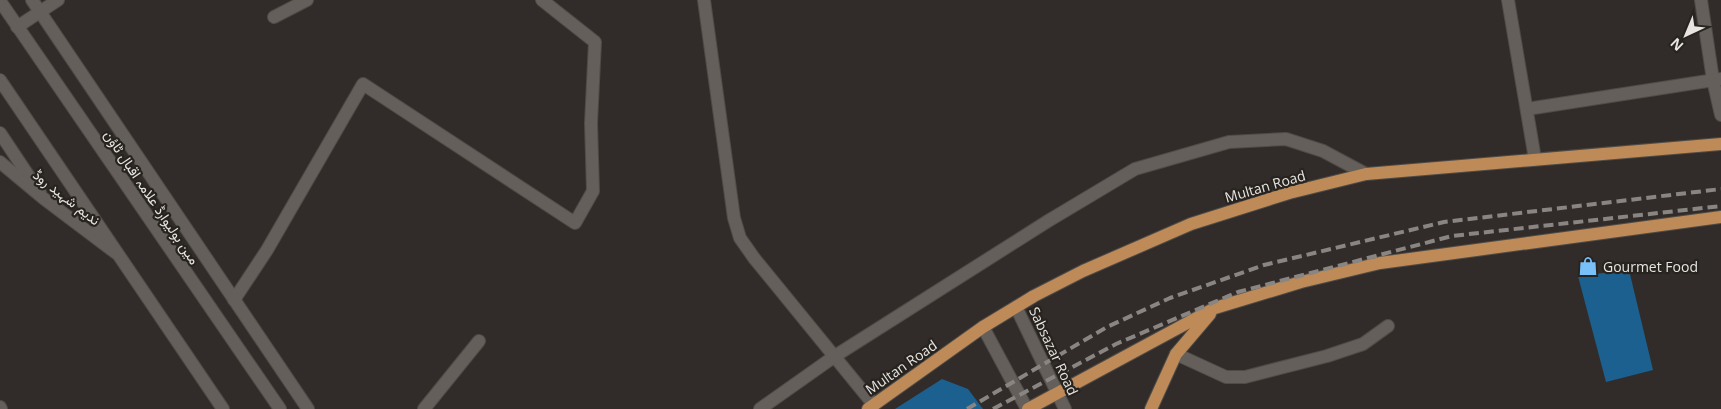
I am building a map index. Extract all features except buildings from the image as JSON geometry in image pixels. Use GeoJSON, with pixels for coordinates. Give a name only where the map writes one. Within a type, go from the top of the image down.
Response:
{"type":"FeatureCollection","features":[{"type":"Feature","properties":{"kind":"main road","name":"Multan Road"},"geometry":{"type":"LineString","coordinates":[[871,407],[1016,306],[1082,272],[1191,224],[1289,193],[1366,174],[1721,144]]}},
{"type":"Feature","properties":{"kind":"main road"},"geometry":{"type":"LineString","coordinates":[[1027,409],[1057,391],[1215,308],[1301,282],[1380,263],[1721,218]]}},
{"type":"Feature","properties":{"kind":"main road"},"geometry":{"type":"LineString","coordinates":[[1151,409],[1176,354],[1215,308]]}},
{"type":"Feature","properties":{"kind":"street"},"geometry":{"type":"LineString","coordinates":[[32,0],[308,409]]}},
{"type":"Feature","properties":{"kind":"street"},"geometry":{"type":"LineString","coordinates":[[17,27],[58,0]]}},
{"type":"Feature","properties":{"kind":"street"},"geometry":{"type":"LineString","coordinates":[[274,17],[307,0]]}},
{"type":"Feature","properties":{"kind":"street"},"geometry":{"type":"LineString","coordinates":[[234,300],[267,250],[363,84],[575,223],[593,191],[591,123],[595,42],[542,0]]}},
{"type":"Feature","properties":{"kind":"street"},"geometry":{"type":"LineString","coordinates":[[704,0],[734,218],[740,238],[754,258],[835,356],[871,407]]}},
{"type":"Feature","properties":{"kind":"street"},"geometry":{"type":"LineString","coordinates":[[1508,0],[1535,159]]}},
{"type":"Feature","properties":{"kind":"street"},"geometry":{"type":"LineString","coordinates":[[1701,0],[1717,80],[1721,115]]}},
{"type":"Feature","properties":{"kind":"street","name":"مین بولیوارڈ علامہ اقبال ٹاؤن"},"geometry":{"type":"LineString","coordinates":[[0,1],[280,409]]}},
{"type":"Feature","properties":{"kind":"street"},"geometry":{"type":"LineString","coordinates":[[0,80],[223,409]]}},
{"type":"Feature","properties":{"kind":"street"},"geometry":{"type":"LineString","coordinates":[[1526,109],[1717,80]]}},
{"type":"Feature","properties":{"kind":"street"},"geometry":{"type":"LineString","coordinates":[[0,132],[43,198]]}},
{"type":"Feature","properties":{"kind":"street"},"geometry":{"type":"LineString","coordinates":[[760,409],[835,356],[1048,221],[1135,169],[1229,142],[1286,139],[1323,151],[1366,174]]}},
{"type":"Feature","properties":{"kind":"street","name":"ندیم شہید روڈ"},"geometry":{"type":"LineString","coordinates":[[0,162],[43,198],[117,254]]}},
{"type":"Feature","properties":{"kind":"street","name":"Sabsazar Road"},"geometry":{"type":"LineString","coordinates":[[1016,306],[1065,409]]}},
{"type":"Feature","properties":{"kind":"street"},"geometry":{"type":"LineString","coordinates":[[1176,354],[1226,377],[1245,377],[1327,356],[1362,344],[1388,326]]}},
{"type":"Feature","properties":{"kind":"street"},"geometry":{"type":"LineString","coordinates":[[984,327],[1027,409]]}},
{"type":"Feature","properties":{"kind":"street"},"geometry":{"type":"LineString","coordinates":[[424,409],[479,341]]}},
{"type":"Feature","properties":{"kind":"railway"},"geometry":{"type":"LineString","coordinates":[[967,409],[1107,327],[1170,298],[1264,265],[1444,222],[1721,189]]}},
{"type":"Feature","properties":{"kind":"railway"},"geometry":{"type":"LineString","coordinates":[[993,409],[1116,344],[1238,292],[1452,236],[1721,206]]}},
{"type":"Feature","properties":{"kind":"place","name":"Gourmet Food"},"geometry":{"type":"Point","coordinates":[1588,266]}}]}
